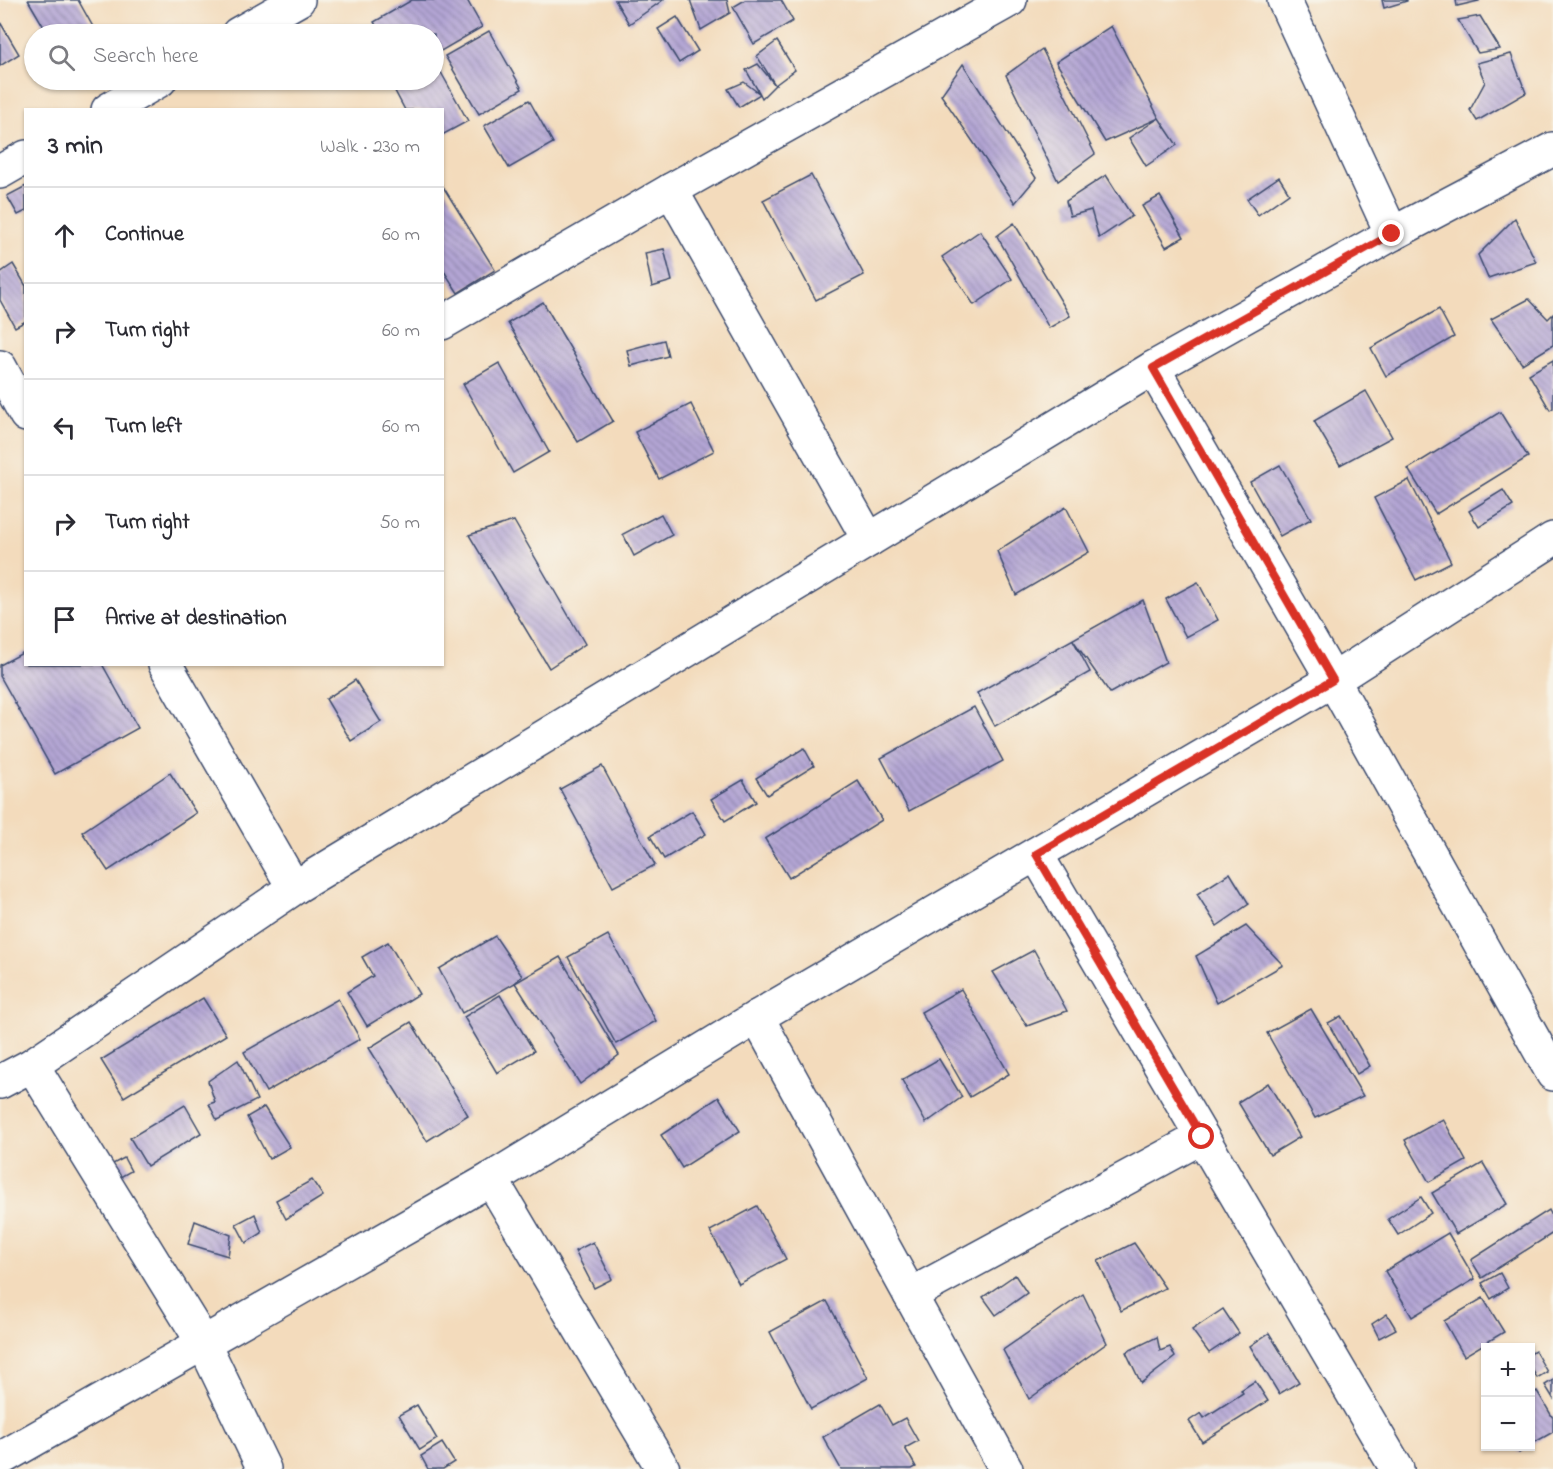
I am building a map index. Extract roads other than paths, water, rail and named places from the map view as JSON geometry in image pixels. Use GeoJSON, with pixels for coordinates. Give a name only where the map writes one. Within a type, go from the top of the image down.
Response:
{"type":"FeatureCollection","features":[{"type":"Feature","properties":{"kind":"street"},"geometry":{"type":"LineString","coordinates":[[256,24],[298,0]]}},
{"type":"Feature","properties":{"kind":"street"},"geometry":{"type":"LineString","coordinates":[[444,322],[671,190],[1010,0]]}},
{"type":"Feature","properties":{"kind":"street"},"geometry":{"type":"LineString","coordinates":[[1284,0],[1392,234]]}},
{"type":"Feature","properties":{"kind":"street"},"geometry":{"type":"LineString","coordinates":[[111,108],[143,90]]}},
{"type":"Feature","properties":{"kind":"street"},"geometry":{"type":"LineString","coordinates":[[0,1082],[32,1065],[294,888],[1153,368],[1392,234],[1553,148]]}},
{"type":"Feature","properties":{"kind":"street"},"geometry":{"type":"LineString","coordinates":[[0,172],[24,158]]}},
{"type":"Feature","properties":{"kind":"street"},"geometry":{"type":"LineString","coordinates":[[671,190],[869,540]]}},
{"type":"Feature","properties":{"kind":"street"},"geometry":{"type":"LineString","coordinates":[[0,367],[24,411]]}},
{"type":"Feature","properties":{"kind":"street"},"geometry":{"type":"LineString","coordinates":[[1153,368],[1333,680],[1553,1074]]}},
{"type":"Feature","properties":{"kind":"street"},"geometry":{"type":"LineString","coordinates":[[0,1460],[491,1179],[758,1017],[1333,680],[1553,539]]}},
{"type":"Feature","properties":{"kind":"street"},"geometry":{"type":"LineString","coordinates":[[166,666],[294,888]]}},
{"type":"Feature","properties":{"kind":"street"},"geometry":{"type":"LineString","coordinates":[[1036,854],[1397,1469]]}},
{"type":"Feature","properties":{"kind":"street"},"geometry":{"type":"LineString","coordinates":[[758,1017],[1006,1469]]}},
{"type":"Feature","properties":{"kind":"street"},"geometry":{"type":"LineString","coordinates":[[32,1065],[204,1344],[264,1469]]}},
{"type":"Feature","properties":{"kind":"street"},"geometry":{"type":"LineString","coordinates":[[910,1295],[1202,1137]]}},
{"type":"Feature","properties":{"kind":"street"},"geometry":{"type":"LineString","coordinates":[[491,1179],[663,1469]]}}]}
